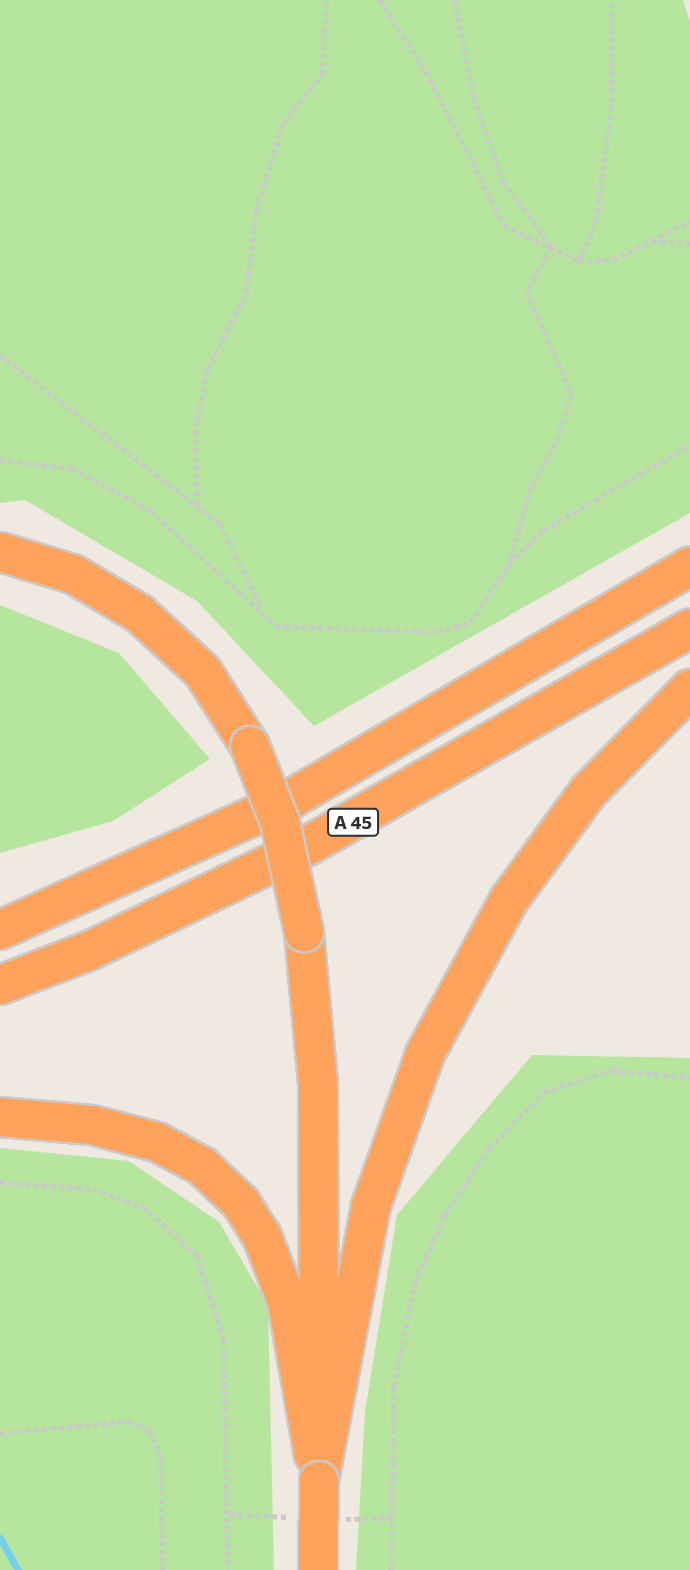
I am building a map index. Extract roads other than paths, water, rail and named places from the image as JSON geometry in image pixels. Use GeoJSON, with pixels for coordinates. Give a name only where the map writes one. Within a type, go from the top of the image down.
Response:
{"type":"FeatureCollection","features":[{"type":"Feature","properties":{"kind":"highway"},"geometry":{"type":"LineString","coordinates":[[0,552],[73,574],[141,614],[204,672],[250,746],[280,822],[304,932],[318,1096],[318,1570]]}},
{"type":"Feature","properties":{"kind":"highway","name":"A 45"},"geometry":{"type":"LineString","coordinates":[[0,930],[65,906],[289,800],[690,567]]}},
{"type":"Feature","properties":{"kind":"highway","name":"A 45"},"geometry":{"type":"LineString","coordinates":[[0,985],[103,944],[309,845],[690,629]]}},
{"type":"Feature","properties":{"kind":"highway"},"geometry":{"type":"LineString","coordinates":[[319,1481],[371,1206],[425,1054],[509,900],[587,792],[690,690]]}},
{"type":"Feature","properties":{"kind":"highway"},"geometry":{"type":"LineString","coordinates":[[0,917],[65,906]]}},
{"type":"Feature","properties":{"kind":"highway"},"geometry":{"type":"LineString","coordinates":[[0,1116],[92,1125],[157,1142],[202,1166],[241,1203],[262,1236],[287,1301],[319,1481]]}},
{"type":"Feature","properties":{"kind":"waterway"},"geometry":{"type":"LineString","coordinates":[[0,1538],[18,1570]]}}]}
